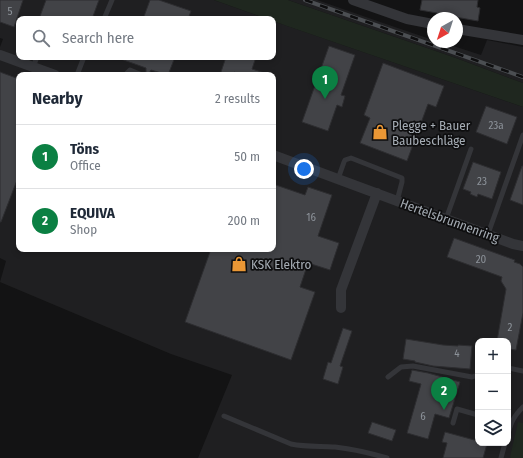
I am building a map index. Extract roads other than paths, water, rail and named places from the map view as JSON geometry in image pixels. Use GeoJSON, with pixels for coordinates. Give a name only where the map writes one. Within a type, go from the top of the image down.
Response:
{"type":"FeatureCollection","features":[{"type":"Feature","properties":{"kind":"street"},"geometry":{"type":"LineString","coordinates":[[353,0],[407,19],[427,23]]}},
{"type":"Feature","properties":{"kind":"street"},"geometry":{"type":"LineString","coordinates":[[463,30],[523,40]]}},
{"type":"Feature","properties":{"kind":"street"},"geometry":{"type":"LineString","coordinates":[[0,55],[47,72]]}},
{"type":"Feature","properties":{"kind":"street","name":"Hertelsbrunnenring"},"geometry":{"type":"LineString","coordinates":[[276,156],[513,244],[523,246]]}},
{"type":"Feature","properties":{"kind":"street"},"geometry":{"type":"LineString","coordinates":[[340,308],[341,290],[377,193]]}},
{"type":"Feature","properties":{"kind":"lane"},"geometry":{"type":"LineString","coordinates":[[105,16],[112,0]]}},
{"type":"Feature","properties":{"kind":"lane"},"geometry":{"type":"LineString","coordinates":[[33,67],[36,60]]}},
{"type":"Feature","properties":{"kind":"lane"},"geometry":{"type":"LineString","coordinates":[[78,72],[83,60]]}},
{"type":"Feature","properties":{"kind":"lane"},"geometry":{"type":"LineString","coordinates":[[488,234],[523,135]]}},
{"type":"Feature","properties":{"kind":"lane"},"geometry":{"type":"LineString","coordinates":[[446,219],[471,149]]}},
{"type":"Feature","properties":{"kind":"lane"},"geometry":{"type":"LineString","coordinates":[[338,179],[345,160],[351,158],[402,178],[396,201]]}},
{"type":"Feature","properties":{"kind":"lane"},"geometry":{"type":"LineString","coordinates":[[388,377],[401,368],[413,366],[472,377],[475,376]]}},
{"type":"Feature","properties":{"kind":"lane"},"geometry":{"type":"LineString","coordinates":[[511,369],[523,371]]}},
{"type":"Feature","properties":{"kind":"lane"},"geometry":{"type":"LineString","coordinates":[[511,421],[523,407]]}},
{"type":"Feature","properties":{"kind":"lane"},"geometry":{"type":"LineString","coordinates":[[453,423],[457,409],[475,414]]}},
{"type":"Feature","properties":{"kind":"lane"},"geometry":{"type":"LineString","coordinates":[[224,416],[291,444],[336,448],[374,454],[387,458]]}},
{"type":"Feature","properties":{"kind":"lane"},"geometry":{"type":"LineString","coordinates":[[501,458],[504,446]]}},
{"type":"Feature","properties":{"kind":"railway"},"geometry":{"type":"LineString","coordinates":[[305,0],[523,77]]}},
{"type":"Feature","properties":{"kind":"place","name":"Töns"},"geometry":{"type":"Point","coordinates":[325,99]}},
{"type":"Feature","properties":{"kind":"place","name":"Plegge + Bauer Baubeschläge"},"geometry":{"type":"Point","coordinates":[380,132]}},
{"type":"Feature","properties":{"kind":"place","name":"KSK Elektro"},"geometry":{"type":"Point","coordinates":[239,264]}},
{"type":"Feature","properties":{"kind":"place","name":"EQUIVA"},"geometry":{"type":"Point","coordinates":[444,410]}}]}
